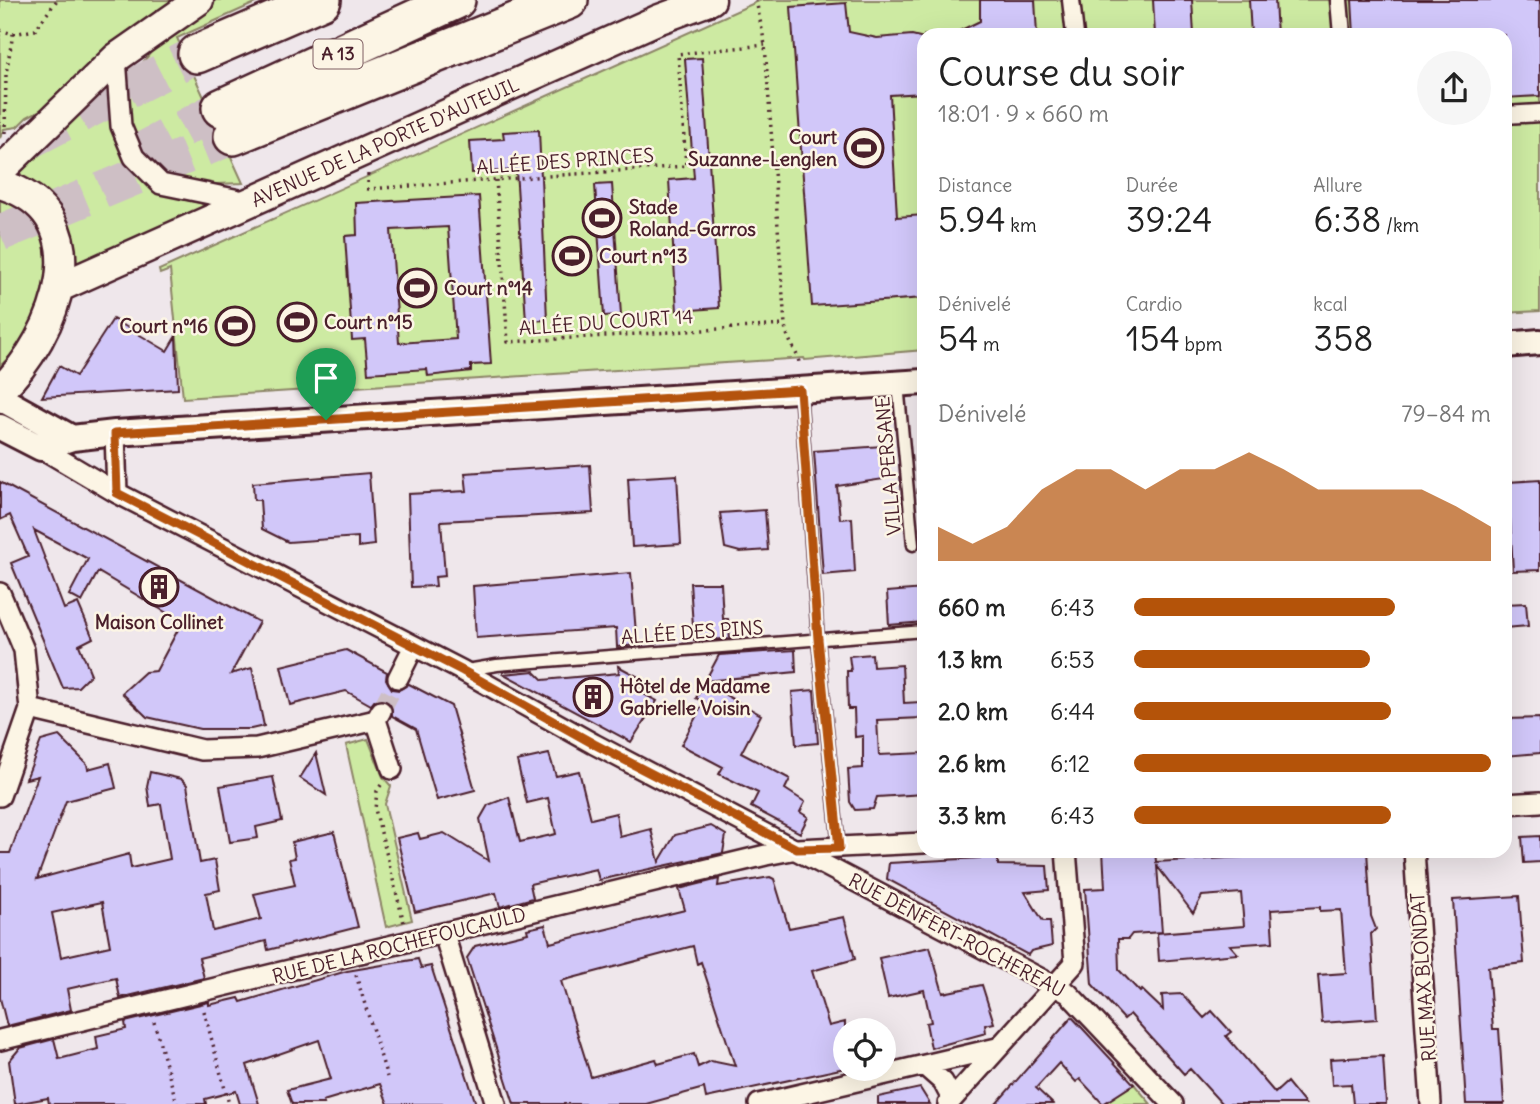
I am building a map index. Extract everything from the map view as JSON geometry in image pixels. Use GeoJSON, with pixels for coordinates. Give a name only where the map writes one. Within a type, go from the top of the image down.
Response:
{"type":"FeatureCollection","features":[{"type":"Feature","properties":{"kind":"highway"},"geometry":{"type":"LineString","coordinates":[[198,54],[322,0]]}},
{"type":"Feature","properties":{"kind":"highway","name":"A 13"},"geometry":{"type":"LineString","coordinates":[[456,0],[227,122],[569,0]]}},
{"type":"Feature","properties":{"kind":"main road","name":"AVENUE DE LA PORTE D'AUTEUIL"},"geometry":{"type":"LineString","coordinates":[[60,288],[657,20],[711,0]]}},
{"type":"Feature","properties":{"kind":"main road"},"geometry":{"type":"LineString","coordinates":[[0,171],[116,58],[199,3]]}},
{"type":"Feature","properties":{"kind":"main road"},"geometry":{"type":"LineString","coordinates":[[0,184],[31,198],[51,219],[61,247],[60,288],[29,358],[0,390]]}},
{"type":"Feature","properties":{"kind":"street"},"geometry":{"type":"LineString","coordinates":[[1071,0],[1074,28]]}},
{"type":"Feature","properties":{"kind":"street"},"geometry":{"type":"LineString","coordinates":[[1339,0],[1341,28]]}},
{"type":"Feature","properties":{"kind":"street"},"geometry":{"type":"LineString","coordinates":[[116,58],[121,126],[134,158],[161,184],[249,202]]}},
{"type":"Feature","properties":{"kind":"street"},"geometry":{"type":"LineString","coordinates":[[1512,115],[1540,113]]}},
{"type":"Feature","properties":{"kind":"street"},"geometry":{"type":"LineString","coordinates":[[1512,344],[1540,342]]}},
{"type":"Feature","properties":{"kind":"street"},"geometry":{"type":"LineString","coordinates":[[41,447],[115,433],[917,383]]}},
{"type":"Feature","properties":{"kind":"street"},"geometry":{"type":"LineString","coordinates":[[0,398],[72,439]]}},
{"type":"Feature","properties":{"kind":"street","name":"RUE DENFERT-ROCHEREAU"},"geometry":{"type":"LineString","coordinates":[[0,426],[41,447],[117,493],[463,671],[594,744],[1054,985],[1088,1011],[1173,1104]]}},
{"type":"Feature","properties":{"kind":"street"},"geometry":{"type":"LineString","coordinates":[[115,433],[117,493]]}},
{"type":"Feature","properties":{"kind":"street"},"geometry":{"type":"LineString","coordinates":[[0,593],[24,650],[30,709],[0,796]]}},
{"type":"Feature","properties":{"kind":"street"},"geometry":{"type":"LineString","coordinates":[[398,678],[414,646]]}},
{"type":"Feature","properties":{"kind":"street"},"geometry":{"type":"LineString","coordinates":[[30,709],[202,750],[257,748],[379,715],[392,769]]}},
{"type":"Feature","properties":{"kind":"street"},"geometry":{"type":"LineString","coordinates":[[1512,804],[1540,802]]}},
{"type":"Feature","properties":{"kind":"street","name":"RUE DE LA ROCHEFOUCAULD"},"geometry":{"type":"LineString","coordinates":[[0,1040],[797,849],[917,842]]}},
{"type":"Feature","properties":{"kind":"street"},"geometry":{"type":"LineString","coordinates":[[926,1066],[943,1082],[950,1102],[1075,963],[1067,858]]}},
{"type":"Feature","properties":{"kind":"street","name":"RUE MAX BLONDAT"},"geometry":{"type":"LineString","coordinates":[[1415,858],[1432,1104]]}},
{"type":"Feature","properties":{"kind":"street"},"geometry":{"type":"LineString","coordinates":[[444,934],[496,1104]]}},
{"type":"Feature","properties":{"kind":"street"},"geometry":{"type":"LineString","coordinates":[[760,1104],[997,1048]]}},
{"type":"Feature","properties":{"kind":"lane","name":"VILLA PERSANE"},"geometry":{"type":"LineString","coordinates":[[898,384],[913,545]]}},
{"type":"Feature","properties":{"kind":"lane"},"geometry":{"type":"LineString","coordinates":[[800,390],[818,639],[839,848]]}},
{"type":"Feature","properties":{"kind":"lane","name":"ALLÉE DES PINS"},"geometry":{"type":"LineString","coordinates":[[463,671],[497,664],[917,632]]}},
{"type":"Feature","properties":{"kind":"path"},"geometry":{"type":"LineString","coordinates":[[0,30],[13,34],[35,30],[57,0]]}},
{"type":"Feature","properties":{"kind":"path"},"geometry":{"type":"LineString","coordinates":[[756,0],[765,45],[787,341],[799,358],[799,364]]}},
{"type":"Feature","properties":{"kind":"path"},"geometry":{"type":"LineString","coordinates":[[4,141],[7,121],[6,74],[13,34]]}},
{"type":"Feature","properties":{"kind":"path","name":"ALLÉE DES PRINCES"},"geometry":{"type":"LineString","coordinates":[[366,150],[368,189],[685,166],[678,54],[765,45]]}},
{"type":"Feature","properties":{"kind":"path","name":"ALLÉE DU COURT 14"},"geometry":{"type":"LineString","coordinates":[[496,180],[508,342],[785,324]]}},
{"type":"Feature","properties":{"kind":"path"},"geometry":{"type":"LineString","coordinates":[[377,791],[392,769]]}},
{"type":"Feature","properties":{"kind":"path"},"geometry":{"type":"LineString","coordinates":[[374,780],[377,791],[376,809],[405,927]]}},
{"type":"Feature","properties":{"kind":"path"},"geometry":{"type":"LineString","coordinates":[[353,967],[387,1077]]}},
{"type":"Feature","properties":{"kind":"path"},"geometry":{"type":"LineString","coordinates":[[202,1004],[229,1104]]}},
{"type":"Feature","properties":{"kind":"path"},"geometry":{"type":"LineString","coordinates":[[153,1016],[177,1104]]}},
{"type":"Feature","properties":{"kind":"green space"},"geometry":{"type":"Polygon","coordinates":[[[0,0],[262,0],[177,38],[243,183],[202,184],[178,180],[152,164],[142,152],[130,123],[129,92],[135,73],[152,51],[27,117],[17,127],[4,129],[0,138],[0,0]]]}},
{"type":"Feature","properties":{"kind":"green space","name":"Stade Roland-Garros"},"geometry":{"type":"Polygon","coordinates":[[[761,0],[1540,0],[1540,311],[1512,313],[1512,28],[917,28],[917,351],[805,360],[183,398],[170,270],[160,274],[159,270],[761,0]]]}},
{"type":"Feature","properties":{"kind":"green space"},"geometry":{"type":"Polygon","coordinates":[[[105,86],[110,90],[114,134],[130,167],[143,180],[159,190],[201,203],[205,209],[76,265],[67,223],[62,213],[47,194],[21,177],[20,170],[105,86]]]}},
{"type":"Feature","properties":{"kind":"green space"},"geometry":{"type":"Polygon","coordinates":[[[0,200],[24,211],[39,228],[46,251],[45,276],[29,327],[16,349],[0,366],[0,200]]]}},
{"type":"Feature","properties":{"kind":"green space"},"geometry":{"type":"Polygon","coordinates":[[[368,739],[383,777],[391,786],[385,804],[412,920],[386,927],[346,745],[368,739]]]}},
{"type":"Feature","properties":{"kind":"green space"},"geometry":{"type":"Polygon","coordinates":[[[1134,1084],[1151,1104],[1103,1104],[1134,1084]]]}},
{"type":"Feature","properties":{"kind":"building"},"geometry":{"type":"Polygon","coordinates":[[[980,0],[1035,0],[1037,28],[966,28],[980,21],[980,0]]]}},
{"type":"Feature","properties":{"kind":"building"},"geometry":{"type":"Polygon","coordinates":[[[1153,0],[1192,0],[1194,28],[1155,28],[1153,0]]]}},
{"type":"Feature","properties":{"kind":"building"},"geometry":{"type":"Polygon","coordinates":[[[1249,0],[1275,0],[1277,28],[1251,28],[1249,0]]]}},
{"type":"Feature","properties":{"kind":"building"},"geometry":{"type":"Polygon","coordinates":[[[1352,0],[1540,0],[1540,96],[1512,98],[1512,28],[1354,28],[1352,0]]]}},
{"type":"Feature","properties":{"kind":"building","name":"Court Suzanne-Lenglen"},"geometry":{"type":"Polygon","coordinates":[[[846,3],[849,32],[877,38],[917,36],[917,93],[890,95],[897,217],[917,216],[917,298],[812,306],[791,7],[846,3]]]}},
{"type":"Feature","properties":{"kind":"building"},"geometry":{"type":"Polygon","coordinates":[[[702,58],[719,308],[677,311],[669,180],[694,178],[685,59],[702,58]]]}},
{"type":"Feature","properties":{"kind":"building"},"geometry":{"type":"Polygon","coordinates":[[[539,130],[547,320],[526,321],[516,170],[472,173],[470,141],[504,139],[503,132],[539,130]]]}},
{"type":"Feature","properties":{"kind":"building"},"geometry":{"type":"Polygon","coordinates":[[[612,184],[621,315],[604,316],[595,185],[612,184]]]}},
{"type":"Feature","properties":{"kind":"building","name":"Court n°14"},"geometry":{"type":"Polygon","coordinates":[[[479,196],[491,364],[471,365],[471,371],[428,376],[427,369],[368,373],[365,339],[352,340],[345,236],[357,235],[356,203],[479,196]],[[448,227],[391,230],[399,343],[456,339],[448,227]]]}},
{"type":"Feature","properties":{"kind":"building"},"geometry":{"type":"Polygon","coordinates":[[[113,319],[167,351],[176,336],[178,389],[42,397],[59,366],[76,376],[113,319]]]}},
{"type":"Feature","properties":{"kind":"building"},"geometry":{"type":"Polygon","coordinates":[[[882,446],[884,479],[837,486],[840,519],[852,518],[855,572],[823,575],[814,451],[882,446]]]}},
{"type":"Feature","properties":{"kind":"building"},"geometry":{"type":"Polygon","coordinates":[[[590,465],[593,513],[441,521],[445,576],[435,577],[436,586],[411,587],[408,494],[467,491],[465,473],[590,465]]]}},
{"type":"Feature","properties":{"kind":"building"},"geometry":{"type":"Polygon","coordinates":[[[369,473],[374,545],[358,547],[358,537],[288,542],[262,529],[260,500],[254,500],[253,483],[369,473]]]}},
{"type":"Feature","properties":{"kind":"building"},"geometry":{"type":"Polygon","coordinates":[[[677,475],[681,544],[632,547],[628,478],[677,475]]]}},
{"type":"Feature","properties":{"kind":"building"},"geometry":{"type":"Polygon","coordinates":[[[1540,480],[1540,570],[1513,571],[1512,482],[1540,480]]]}},
{"type":"Feature","properties":{"kind":"building"},"geometry":{"type":"Polygon","coordinates":[[[0,482],[259,622],[231,674],[252,668],[264,726],[251,729],[200,729],[147,717],[122,693],[145,672],[156,671],[182,622],[98,572],[82,602],[69,595],[88,559],[34,530],[64,609],[78,603],[93,638],[79,645],[91,674],[78,687],[63,688],[11,563],[28,556],[10,515],[0,520],[0,482]]]}},
{"type":"Feature","properties":{"kind":"building"},"geometry":{"type":"Polygon","coordinates":[[[765,510],[768,550],[740,552],[725,548],[720,513],[765,510]]]}},
{"type":"Feature","properties":{"kind":"building"},"geometry":{"type":"Polygon","coordinates":[[[631,573],[637,645],[617,647],[616,628],[476,638],[473,586],[631,573]]]}},
{"type":"Feature","properties":{"kind":"building"},"geometry":{"type":"Polygon","coordinates":[[[690,583],[721,583],[723,619],[728,619],[730,639],[694,640],[690,583]]]}},
{"type":"Feature","properties":{"kind":"building"},"geometry":{"type":"Polygon","coordinates":[[[917,590],[917,623],[889,625],[887,592],[917,590]]]}},
{"type":"Feature","properties":{"kind":"building"},"geometry":{"type":"Polygon","coordinates":[[[1526,603],[1528,626],[1512,627],[1512,604],[1526,603]]]}},
{"type":"Feature","properties":{"kind":"building"},"geometry":{"type":"Polygon","coordinates":[[[346,650],[387,672],[386,679],[392,689],[399,690],[409,684],[451,706],[475,790],[437,800],[416,729],[392,716],[392,705],[386,700],[375,700],[371,705],[346,691],[290,705],[281,666],[346,650]]]}},
{"type":"Feature","properties":{"kind":"building"},"geometry":{"type":"Polygon","coordinates":[[[795,650],[796,672],[705,681],[719,655],[795,650]]]}},
{"type":"Feature","properties":{"kind":"building"},"geometry":{"type":"Polygon","coordinates":[[[872,654],[873,667],[902,665],[904,703],[917,702],[917,718],[877,720],[879,755],[917,753],[917,794],[877,797],[873,809],[855,810],[850,802],[848,769],[863,768],[863,736],[855,737],[854,709],[848,709],[847,671],[851,671],[849,656],[872,654]]]}},
{"type":"Feature","properties":{"kind":"building"},"geometry":{"type":"Polygon","coordinates":[[[618,666],[644,680],[638,691],[657,701],[631,742],[504,674],[534,671],[543,680],[619,673],[618,666]]]}},
{"type":"Feature","properties":{"kind":"building"},"geometry":{"type":"Polygon","coordinates":[[[704,683],[761,715],[741,753],[790,779],[785,789],[805,802],[800,812],[808,817],[800,833],[751,807],[758,793],[719,774],[723,767],[681,745],[704,702],[696,698],[704,683]]]}},
{"type":"Feature","properties":{"kind":"building"},"geometry":{"type":"Polygon","coordinates":[[[814,690],[818,743],[796,745],[792,692],[814,690]]]}},
{"type":"Feature","properties":{"kind":"building"},"geometry":{"type":"Polygon","coordinates":[[[1540,718],[1540,753],[1512,755],[1512,719],[1540,718]]]}},
{"type":"Feature","properties":{"kind":"building"},"geometry":{"type":"Polygon","coordinates":[[[59,736],[87,764],[88,769],[110,763],[116,788],[66,801],[37,879],[129,854],[131,868],[170,859],[161,804],[150,806],[147,786],[150,772],[181,779],[187,785],[200,863],[215,860],[220,890],[206,893],[213,931],[261,919],[254,894],[295,885],[289,859],[295,858],[292,842],[334,832],[358,927],[268,950],[266,941],[199,958],[204,978],[120,998],[116,978],[67,989],[71,1010],[7,1026],[0,998],[0,853],[10,853],[38,776],[26,779],[41,741],[59,736]],[[102,902],[52,913],[61,957],[110,946],[102,902]]]}},
{"type":"Feature","properties":{"kind":"building"},"geometry":{"type":"Polygon","coordinates":[[[316,753],[326,795],[300,778],[316,753]]]}},
{"type":"Feature","properties":{"kind":"building"},"geometry":{"type":"Polygon","coordinates":[[[549,754],[556,776],[579,771],[591,819],[616,813],[620,837],[651,829],[659,862],[675,835],[711,826],[726,835],[723,853],[599,880],[596,869],[530,884],[533,898],[500,907],[496,893],[415,912],[397,838],[418,833],[420,839],[444,833],[489,861],[480,819],[488,805],[509,797],[520,842],[556,834],[548,798],[527,803],[517,761],[549,754]]]}},
{"type":"Feature","properties":{"kind":"building"},"geometry":{"type":"Polygon","coordinates":[[[273,777],[282,821],[256,827],[258,838],[230,842],[220,786],[273,777]]]}},
{"type":"Feature","properties":{"kind":"building"},"geometry":{"type":"Polygon","coordinates":[[[1540,836],[1540,862],[1524,863],[1522,837],[1540,836]]]}},
{"type":"Feature","properties":{"kind":"building"},"geometry":{"type":"Polygon","coordinates":[[[998,858],[998,865],[1047,866],[1049,890],[1025,892],[1043,921],[1050,921],[1052,946],[1031,951],[1028,955],[887,879],[889,863],[998,858]]]}},
{"type":"Feature","properties":{"kind":"building"},"geometry":{"type":"Polygon","coordinates":[[[1103,858],[1156,858],[1156,862],[1226,858],[1367,858],[1371,916],[1376,929],[1371,934],[1377,1019],[1322,1023],[1318,975],[1346,973],[1341,910],[1320,911],[1320,907],[1271,910],[1273,942],[1230,945],[1238,954],[1159,961],[1157,933],[1244,926],[1241,893],[1202,896],[1193,913],[1157,866],[1162,932],[1132,934],[1128,939],[1118,939],[1119,970],[1140,992],[1142,990],[1163,1010],[1162,995],[1182,994],[1204,1018],[1212,1011],[1231,1032],[1226,1036],[1275,1093],[1287,1082],[1305,1104],[1222,1104],[1190,1069],[1184,1074],[1130,1014],[1124,1019],[1092,984],[1085,889],[1105,888],[1103,858]]]}},
{"type":"Feature","properties":{"kind":"building"},"geometry":{"type":"Polygon","coordinates":[[[770,877],[774,879],[789,928],[844,917],[855,959],[812,971],[829,1026],[833,1025],[833,1071],[706,1098],[704,1088],[646,1104],[514,1104],[467,958],[475,946],[528,933],[527,929],[545,925],[550,943],[685,910],[679,889],[719,879],[718,886],[770,877]],[[693,946],[561,981],[591,1077],[656,1059],[658,1064],[694,1054],[698,1067],[711,1061],[735,1066],[701,962],[697,964],[693,946]]]}},
{"type":"Feature","properties":{"kind":"building"},"geometry":{"type":"Polygon","coordinates":[[[1519,896],[1524,963],[1488,967],[1493,1029],[1499,1029],[1504,1104],[1466,1104],[1453,900],[1519,896]]]}},
{"type":"Feature","properties":{"kind":"building"},"geometry":{"type":"Polygon","coordinates":[[[930,947],[943,993],[982,985],[994,1023],[985,1025],[986,1033],[931,1048],[926,1023],[931,1022],[924,990],[888,998],[879,958],[930,947]]]}},
{"type":"Feature","properties":{"kind":"building"},"geometry":{"type":"Polygon","coordinates":[[[418,959],[421,968],[431,966],[476,1104],[388,1104],[380,1084],[323,1101],[324,1104],[292,1104],[287,1090],[331,1079],[319,1040],[247,1065],[259,1104],[240,1104],[236,1091],[205,1099],[206,1104],[49,1104],[48,1098],[15,1104],[9,1061],[20,1048],[54,1039],[59,1059],[98,1049],[96,1036],[126,1029],[125,1022],[209,1002],[209,1005],[239,998],[241,1002],[347,971],[418,959]]]}},
{"type":"Feature","properties":{"kind":"building"},"geometry":{"type":"Polygon","coordinates":[[[1072,1017],[1134,1084],[1103,1104],[1080,1079],[1076,1082],[1059,1063],[1036,1088],[1053,1104],[996,1104],[1072,1017]]]}},
{"type":"Feature","properties":{"kind":"building"},"geometry":{"type":"Polygon","coordinates":[[[1383,1056],[1386,1104],[1353,1104],[1351,1084],[1332,1085],[1330,1059],[1383,1056]]]}},
{"type":"Feature","properties":{"kind":"building"},"geometry":{"type":"Polygon","coordinates":[[[920,1088],[930,1104],[878,1104],[878,1097],[920,1088]]]}},
{"type":"Feature","properties":{"kind":"tunnel"},"geometry":{"type":"LineString","coordinates":[[30,140],[197,54]]}},
{"type":"Feature","properties":{"kind":"tunnel"},"geometry":{"type":"LineString","coordinates":[[134,155],[221,108]]}},
{"type":"Feature","properties":{"kind":"tunnel"},"geometry":{"type":"LineString","coordinates":[[0,233],[233,136]]}},
{"type":"Feature","properties":{"kind":"tunnel"},"geometry":{"type":"LineString","coordinates":[[381,710],[398,678]]}},
{"type":"Feature","properties":{"kind":"place","name":"Court Suzanne-Lenglen"},"geometry":{"type":"Point","coordinates":[864,148]}},
{"type":"Feature","properties":{"kind":"place","name":"Stade Roland-Garros"},"geometry":{"type":"Point","coordinates":[602,218]}},
{"type":"Feature","properties":{"kind":"place","name":"Court n°13"},"geometry":{"type":"Point","coordinates":[572,256]}},
{"type":"Feature","properties":{"kind":"place","name":"Court n°14"},"geometry":{"type":"Point","coordinates":[417,288]}},
{"type":"Feature","properties":{"kind":"place","name":"Court n°15"},"geometry":{"type":"Point","coordinates":[297,322]}},
{"type":"Feature","properties":{"kind":"place","name":"Court n°16"},"geometry":{"type":"Point","coordinates":[235,326]}},
{"type":"Feature","properties":{"kind":"place","name":"Maison Collinet"},"geometry":{"type":"Point","coordinates":[159,587]}},
{"type":"Feature","properties":{"kind":"place","name":"Hôtel de Madame Gabrielle Voisin"},"geometry":{"type":"Point","coordinates":[593,697]}},
{"type":"Feature","properties":{"kind":"route"},"geometry":{"type":"LineString","coordinates":[[800,390],[818,639],[839,848],[797,849],[594,744],[362,618],[117,493],[115,433],[326,420],[800,390]]}}]}
